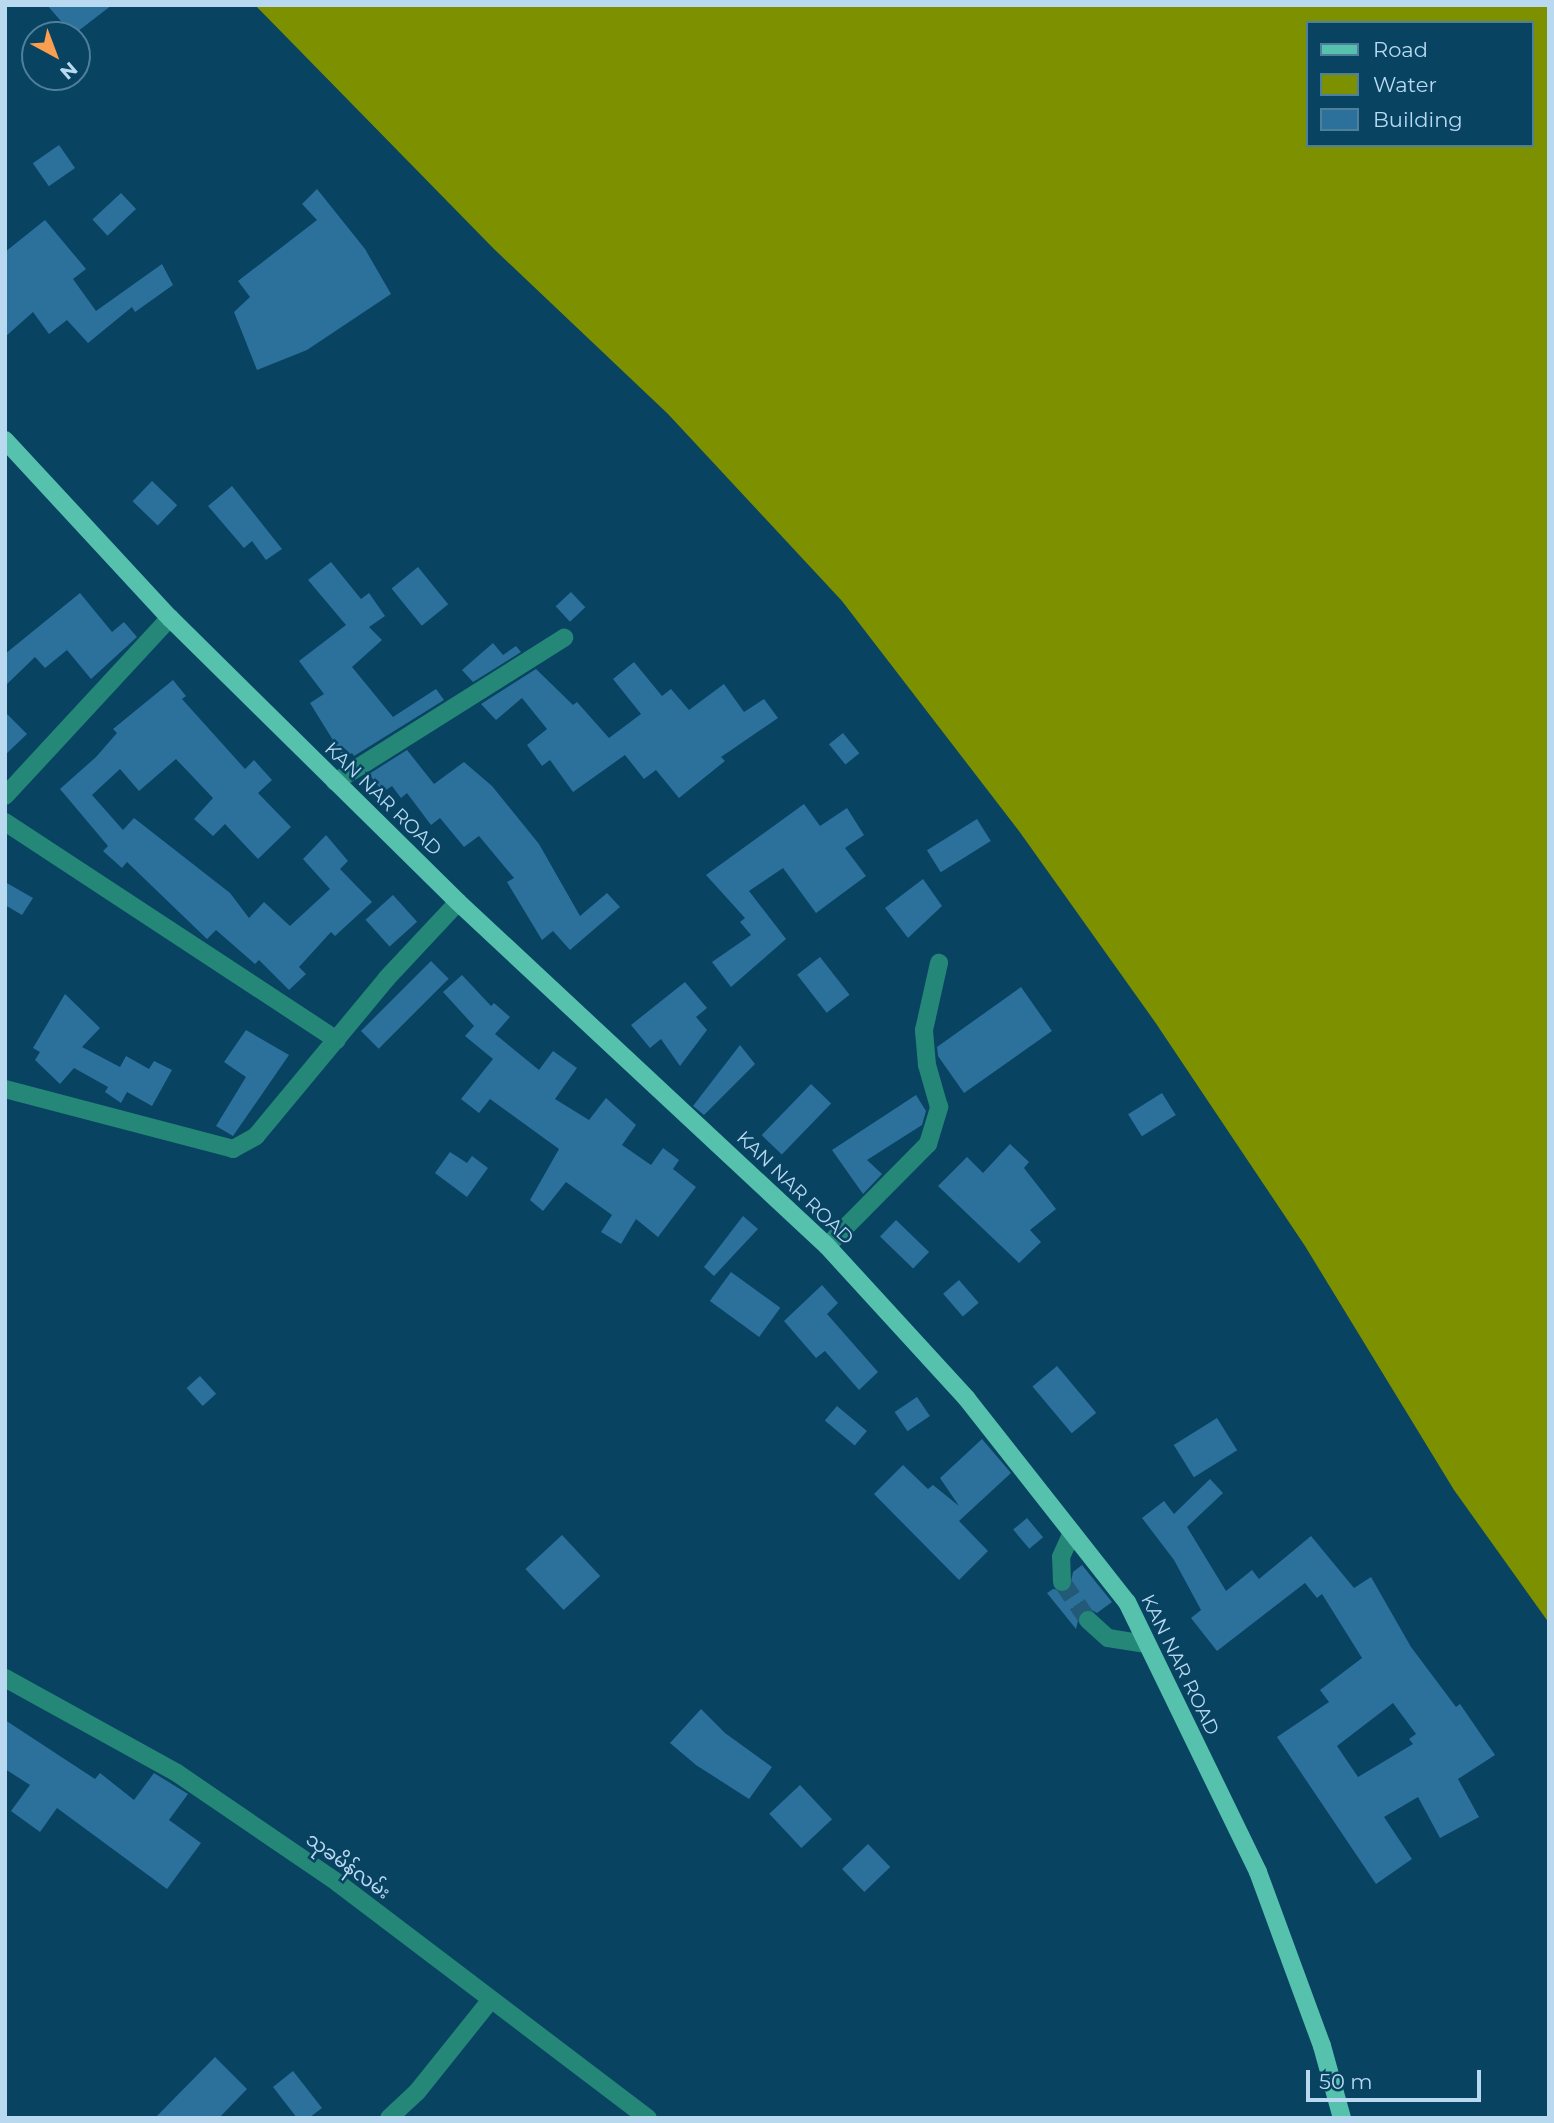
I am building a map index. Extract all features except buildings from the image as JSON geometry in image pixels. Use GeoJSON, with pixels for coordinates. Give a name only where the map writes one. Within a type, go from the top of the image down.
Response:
{"type":"FeatureCollection","features":[{"type":"Feature","properties":{"kind":"main road","name":"KAN NAR ROAD"},"geometry":{"type":"LineString","coordinates":[[5,440],[170,618],[457,902],[827,1246],[967,1399],[1127,1602],[1258,1872],[1322,2046],[1342,2118]]}},
{"type":"Feature","properties":{"kind":"street"},"geometry":{"type":"LineString","coordinates":[[5,796],[170,618]]}},
{"type":"Feature","properties":{"kind":"street"},"geometry":{"type":"LineString","coordinates":[[335,782],[564,638]]}},
{"type":"Feature","properties":{"kind":"street"},"geometry":{"type":"LineString","coordinates":[[5,822],[337,1040]]}},
{"type":"Feature","properties":{"kind":"street"},"geometry":{"type":"LineString","coordinates":[[5,1089],[233,1149],[256,1136],[457,902]]}},
{"type":"Feature","properties":{"kind":"street"},"geometry":{"type":"LineString","coordinates":[[827,1246],[928,1144],[939,1107],[927,1065],[924,1030],[939,963]]}},
{"type":"Feature","properties":{"kind":"street"},"geometry":{"type":"LineString","coordinates":[[1062,1581],[1060,1558],[1072,1532]]}},
{"type":"Feature","properties":{"kind":"street"},"geometry":{"type":"LineString","coordinates":[[1088,1620],[1108,1637],[1147,1644]]}},
{"type":"Feature","properties":{"kind":"street","name":"သုခမိန်လမ်း"},"geometry":{"type":"LineString","coordinates":[[5,1678],[177,1773],[338,1883],[489,2001],[648,2118]]}},
{"type":"Feature","properties":{"kind":"street"},"geometry":{"type":"LineString","coordinates":[[389,2118],[416,2092],[489,2001]]}},
{"type":"Feature","properties":{"kind":"water"},"geometry":{"type":"Polygon","coordinates":[[[255,5],[1549,5],[1549,1623],[1454,1490],[1305,1246],[1155,1022],[1019,831],[842,601],[668,414],[494,249],[255,5]]]}},
{"type":"Feature","properties":{"kind":"tunnel"},"geometry":{"type":"LineString","coordinates":[[1062,1582],[1088,1620]]}}]}
